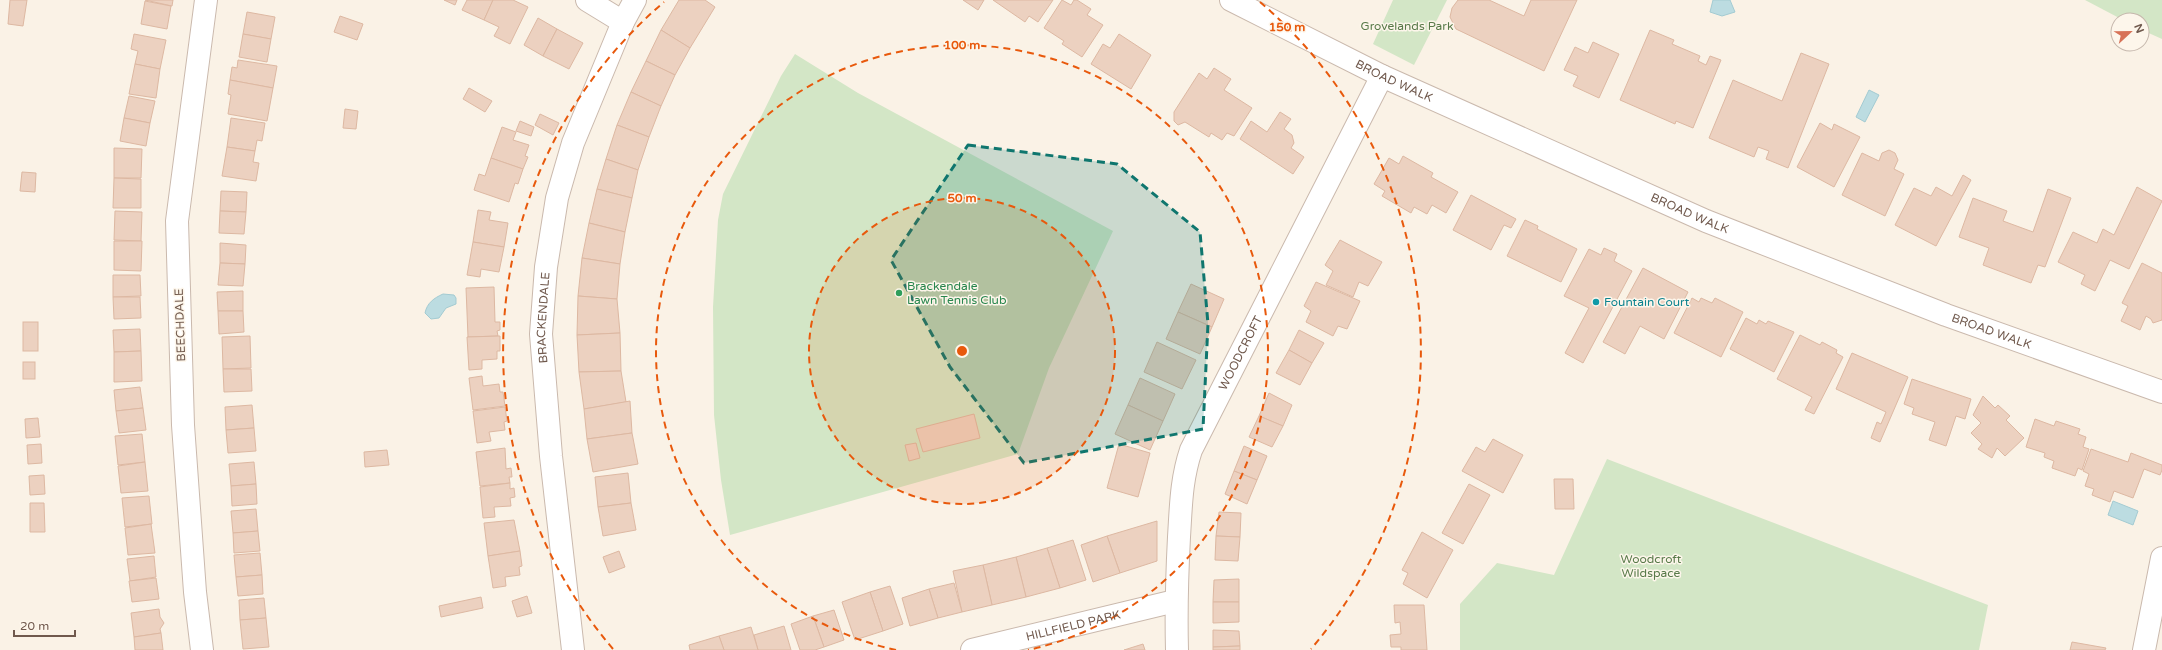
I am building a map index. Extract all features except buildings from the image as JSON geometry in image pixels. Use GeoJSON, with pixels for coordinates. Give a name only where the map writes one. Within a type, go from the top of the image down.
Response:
{"type":"FeatureCollection","features":[{"type":"Feature","properties":{"kind":"street","name":"BEECHDALE"},"geometry":{"type":"LineString","coordinates":[[202,650],[195,592],[183,425],[177,221],[206,0]]}},
{"type":"Feature","properties":{"kind":"street"},"geometry":{"type":"LineString","coordinates":[[587,0],[623,22]]}},
{"type":"Feature","properties":{"kind":"street","name":"BRACKENDALE"},"geometry":{"type":"LineString","coordinates":[[573,650],[551,456],[541,334],[546,267],[557,198],[573,143],[623,22],[635,0]]}},
{"type":"Feature","properties":{"kind":"street","name":"BROAD WALK"},"geometry":{"type":"LineString","coordinates":[[1231,0],[1382,76],[1706,221],[1946,315],[2162,392]]}},
{"type":"Feature","properties":{"kind":"street","name":"WOODCROFT"},"geometry":{"type":"LineString","coordinates":[[1177,650],[1175,601],[1183,473],[1191,450],[1382,76]]}},
{"type":"Feature","properties":{"kind":"street"},"geometry":{"type":"LineString","coordinates":[[2144,650],[2162,558]]}},
{"type":"Feature","properties":{"kind":"street","name":"HILLFIELD PARK"},"geometry":{"type":"LineString","coordinates":[[972,650],[1175,601]]}},
{"type":"Feature","properties":{"kind":"highlighted area"},"geometry":{"type":"Polygon","coordinates":[[[968,145],[1117,164],[1200,232],[1208,324],[1203,429],[1024,463],[950,367],[891,260],[968,145]]]}},
{"type":"Feature","properties":{"kind":"green space","name":"Grovelands Park"},"geometry":{"type":"Polygon","coordinates":[[[1393,0],[1447,0],[1414,65],[1373,44],[1393,0]]]}},
{"type":"Feature","properties":{"kind":"green space"},"geometry":{"type":"Polygon","coordinates":[[[2085,0],[2162,0],[2162,39],[2150,34],[2150,12],[2110,13],[2085,0]]]}},
{"type":"Feature","properties":{"kind":"green space","name":"Brackendale Lawn Tennis Club"},"geometry":{"type":"Polygon","coordinates":[[[795,54],[858,93],[1113,231],[1049,368],[1018,454],[730,535],[721,480],[714,415],[713,307],[718,220],[723,194],[781,76],[795,54]]]}},
{"type":"Feature","properties":{"kind":"green space","name":"Woodcroft Wildspace"},"geometry":{"type":"Polygon","coordinates":[[[1607,459],[1988,605],[1979,650],[1460,650],[1460,604],[1497,563],[1554,575],[1607,459]]]}},
{"type":"Feature","properties":{"kind":"water"},"geometry":{"type":"Polygon","coordinates":[[[1713,0],[1730,0],[1735,12],[1722,16],[1710,12],[1713,0]]]}},
{"type":"Feature","properties":{"kind":"water"},"geometry":{"type":"Polygon","coordinates":[[[1869,90],[1879,95],[1865,122],[1856,117],[1869,90]]]}},
{"type":"Feature","properties":{"kind":"water"},"geometry":{"type":"Polygon","coordinates":[[[443,294],[454,295],[456,298],[456,304],[446,308],[439,318],[431,319],[425,313],[427,306],[434,299],[443,294]]]}},
{"type":"Feature","properties":{"kind":"water"},"geometry":{"type":"Polygon","coordinates":[[[2113,501],[2138,511],[2133,525],[2108,515],[2113,501]]]}},
{"type":"Feature","properties":{"kind":"place","name":"Brackendale Lawn Tennis Club"},"geometry":{"type":"Point","coordinates":[899,293]}},
{"type":"Feature","properties":{"kind":"place","name":"Fountain Court"},"geometry":{"type":"Point","coordinates":[1596,302]}}]}
